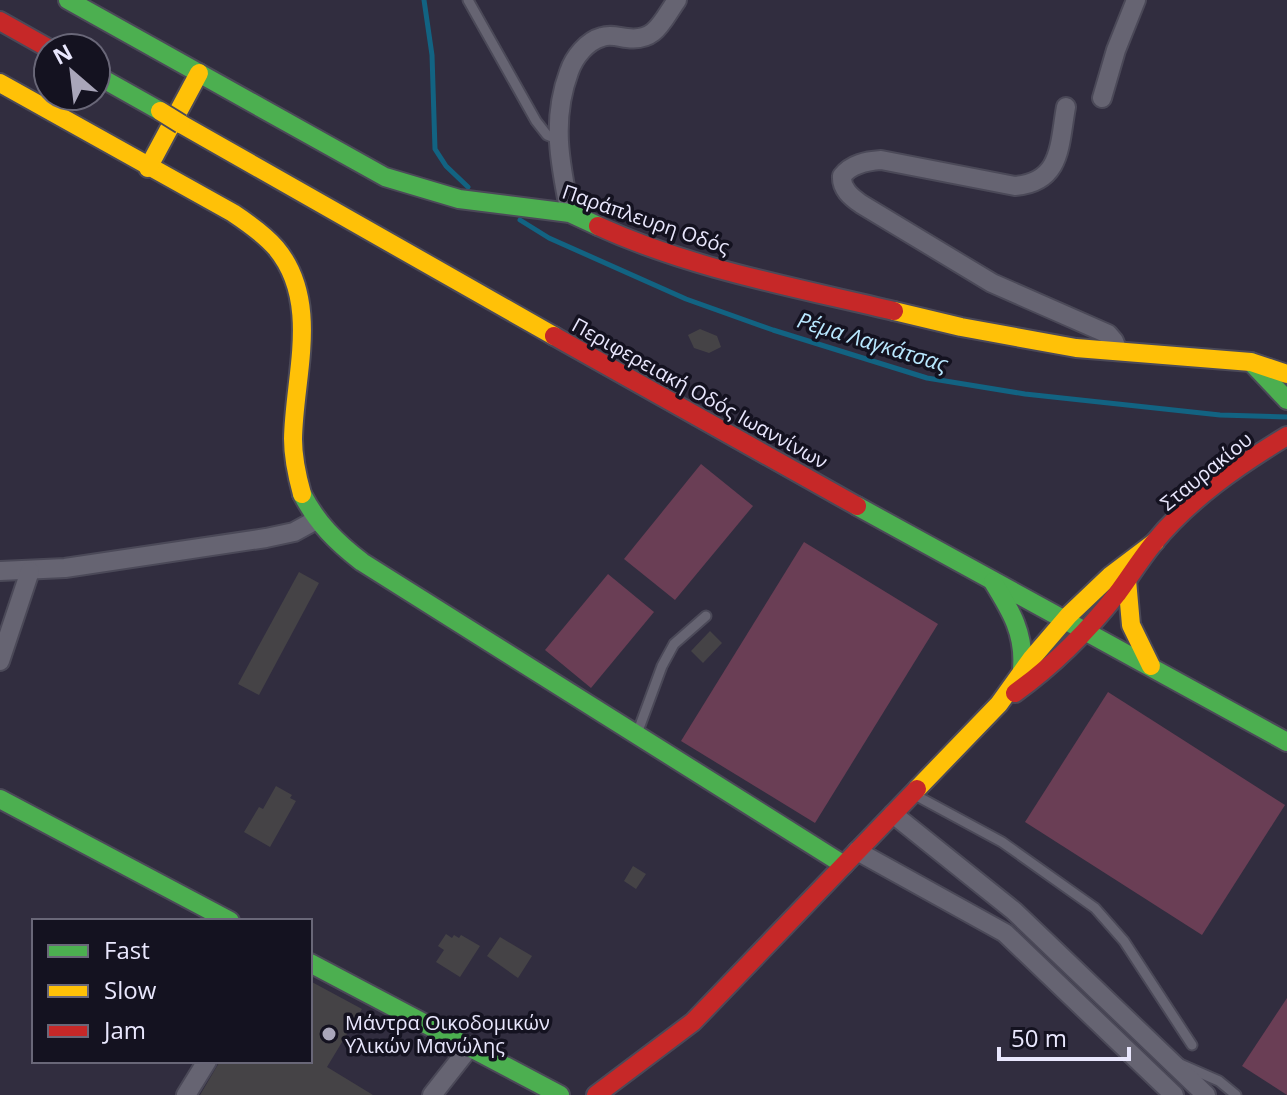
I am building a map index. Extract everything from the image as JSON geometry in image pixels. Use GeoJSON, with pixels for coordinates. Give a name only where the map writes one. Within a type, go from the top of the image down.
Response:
{"type":"FeatureCollection","features":[{"type":"Feature","properties":{"kind":"main road","name":"Παράπλευρη Οδός"},"geometry":{"type":"LineString","coordinates":[[68,0],[385,177],[459,199],[570,213],[638,244],[702,265],[1002,336],[1118,351],[1251,362],[1287,374]]}},
{"type":"Feature","properties":{"kind":"main road"},"geometry":{"type":"LineString","coordinates":[[0,21],[32,39]]}},
{"type":"Feature","properties":{"kind":"main road"},"geometry":{"type":"LineString","coordinates":[[148,168],[199,73]]}},
{"type":"Feature","properties":{"kind":"main road"},"geometry":{"type":"LineString","coordinates":[[0,83],[249,224],[267,238],[288,264],[300,294],[302,309],[293,462],[299,488],[316,520],[352,555],[844,865]]}},
{"type":"Feature","properties":{"kind":"main road","name":"Περιφερειακή Οδός Ιωαννίνων"},"geometry":{"type":"LineString","coordinates":[[112,84],[714,427],[1287,742]]}},
{"type":"Feature","properties":{"kind":"main road"},"geometry":{"type":"LineString","coordinates":[[1251,362],[1287,400]]}},
{"type":"Feature","properties":{"kind":"main road","name":"Σταυρακίου"},"geometry":{"type":"LineString","coordinates":[[1155,542],[1230,476],[1287,436]]}},
{"type":"Feature","properties":{"kind":"main road"},"geometry":{"type":"LineString","coordinates":[[999,704],[1041,674],[1085,630],[1155,542]]}},
{"type":"Feature","properties":{"kind":"main road"},"geometry":{"type":"LineString","coordinates":[[596,1095],[693,1022],[999,704],[1022,669],[1064,619],[1111,574],[1155,542]]}},
{"type":"Feature","properties":{"kind":"main road"},"geometry":{"type":"LineString","coordinates":[[1127,580],[1127,618],[1151,666]]}},
{"type":"Feature","properties":{"kind":"main road"},"geometry":{"type":"LineString","coordinates":[[992,581],[1019,627],[1024,653],[1022,669]]}},
{"type":"Feature","properties":{"kind":"main road"},"geometry":{"type":"LineString","coordinates":[[0,799],[226,919]]}},
{"type":"Feature","properties":{"kind":"main road"},"geometry":{"type":"LineString","coordinates":[[312,964],[560,1095]]}},
{"type":"Feature","properties":{"kind":"street"},"geometry":{"type":"LineString","coordinates":[[570,213],[557,139],[561,95],[571,65],[582,50],[605,36],[646,38],[654,32],[677,0]]}},
{"type":"Feature","properties":{"kind":"street"},"geometry":{"type":"LineString","coordinates":[[1102,98],[1116,50],[1136,0]]}},
{"type":"Feature","properties":{"kind":"street"},"geometry":{"type":"LineString","coordinates":[[1066,107],[1055,163],[1041,179],[1030,185],[1015,186],[881,160],[847,170],[842,176],[842,183],[861,204],[983,278],[1108,334],[1118,351]]}},
{"type":"Feature","properties":{"kind":"street"},"geometry":{"type":"LineString","coordinates":[[0,571],[30,571],[266,538],[294,532],[316,520]]}},
{"type":"Feature","properties":{"kind":"street"},"geometry":{"type":"LineString","coordinates":[[0,661],[30,571]]}},
{"type":"Feature","properties":{"kind":"street"},"geometry":{"type":"LineString","coordinates":[[893,814],[1014,911],[1206,1095]]}},
{"type":"Feature","properties":{"kind":"street"},"geometry":{"type":"LineString","coordinates":[[857,851],[1005,933],[1174,1095]]}},
{"type":"Feature","properties":{"kind":"street"},"geometry":{"type":"LineString","coordinates":[[432,1095],[469,1048]]}},
{"type":"Feature","properties":{"kind":"street"},"geometry":{"type":"LineString","coordinates":[[186,1095],[206,1063]]}},
{"type":"Feature","properties":{"kind":"lane"},"geometry":{"type":"LineString","coordinates":[[468,0],[536,121],[547,135],[557,139]]}},
{"type":"Feature","properties":{"kind":"lane"},"geometry":{"type":"LineString","coordinates":[[637,734],[662,666],[674,644],[706,616]]}},
{"type":"Feature","properties":{"kind":"lane"},"geometry":{"type":"LineString","coordinates":[[913,794],[1002,842],[1095,908],[1124,941],[1192,1045]]}},
{"type":"Feature","properties":{"kind":"lane"},"geometry":{"type":"LineString","coordinates":[[1171,1061],[1203,1072],[1236,1095]]}},
{"type":"Feature","properties":{"kind":"shaded area"},"geometry":{"type":"Polygon","coordinates":[[[701,464],[753,506],[675,600],[624,559],[701,464]]]}},
{"type":"Feature","properties":{"kind":"shaded area"},"geometry":{"type":"Polygon","coordinates":[[[804,542],[938,624],[815,823],[681,741],[804,542]]]}},
{"type":"Feature","properties":{"kind":"shaded area"},"geometry":{"type":"Polygon","coordinates":[[[608,574],[654,612],[591,688],[545,650],[608,574]]]}},
{"type":"Feature","properties":{"kind":"shaded area"},"geometry":{"type":"Polygon","coordinates":[[[1108,692],[1285,805],[1202,935],[1025,822],[1108,692]]]}},
{"type":"Feature","properties":{"kind":"shaded area"},"geometry":{"type":"Polygon","coordinates":[[[1287,998],[1287,1095],[1242,1066],[1287,998]]]}},
{"type":"Feature","properties":{"kind":"building"},"geometry":{"type":"Polygon","coordinates":[[[700,329],[717,336],[721,347],[709,353],[694,348],[688,335],[700,329]]]}},
{"type":"Feature","properties":{"kind":"building"},"geometry":{"type":"Polygon","coordinates":[[[299,572],[319,583],[259,695],[238,684],[299,572]]]}},
{"type":"Feature","properties":{"kind":"building"},"geometry":{"type":"Polygon","coordinates":[[[710,631],[722,643],[703,663],[691,651],[710,631]]]}},
{"type":"Feature","properties":{"kind":"building"},"geometry":{"type":"Polygon","coordinates":[[[276,786],[296,801],[270,847],[244,832],[259,807],[263,809],[276,786]]]}},
{"type":"Feature","properties":{"kind":"building"},"geometry":{"type":"Polygon","coordinates":[[[633,866],[646,874],[636,889],[624,881],[633,866]]]}},
{"type":"Feature","properties":{"kind":"building"},"geometry":{"type":"Polygon","coordinates":[[[446,934],[452,938],[461,935],[480,946],[460,977],[436,962],[444,950],[438,946],[446,934]]]}},
{"type":"Feature","properties":{"kind":"building"},"geometry":{"type":"Polygon","coordinates":[[[500,937],[532,956],[518,978],[487,956],[500,937]]]}},
{"type":"Feature","properties":{"kind":"building","name":"Μάντρα Οικοδομικών Υλικών Μανώλης"},"geometry":{"type":"Polygon","coordinates":[[[312,982],[362,1009],[327,1067],[373,1095],[200,1095],[219,1063],[312,1063],[312,982]]]}},
{"type":"Feature","properties":{"kind":"waterway","name":"Ρέμα Λαγκάτσας"},"geometry":{"type":"LineString","coordinates":[[424,0],[432,55],[435,149],[446,166],[468,187]]}},
{"type":"Feature","properties":{"kind":"waterway","name":"Ρέμα Λαγκάτσας"},"geometry":{"type":"LineString","coordinates":[[520,220],[549,238],[686,299],[927,378],[1025,394],[1220,415],[1287,417]]}},
{"type":"Feature","properties":{"kind":"traffic: fast"},"geometry":{"type":"LineString","coordinates":[[68,0],[385,177],[459,199],[570,213],[598,226]]}},
{"type":"Feature","properties":{"kind":"traffic: fast"},"geometry":{"type":"LineString","coordinates":[[112,84],[160,111]]}},
{"type":"Feature","properties":{"kind":"traffic: fast"},"geometry":{"type":"LineString","coordinates":[[1251,362],[1287,400]]}},
{"type":"Feature","properties":{"kind":"traffic: fast"},"geometry":{"type":"LineString","coordinates":[[302,494],[328,531],[362,562],[844,865]]}},
{"type":"Feature","properties":{"kind":"traffic: fast"},"geometry":{"type":"LineString","coordinates":[[857,506],[1287,742]]}},
{"type":"Feature","properties":{"kind":"traffic: fast"},"geometry":{"type":"LineString","coordinates":[[993,582],[1019,634],[1022,669]]}},
{"type":"Feature","properties":{"kind":"traffic: fast"},"geometry":{"type":"LineString","coordinates":[[0,799],[226,919]]}},
{"type":"Feature","properties":{"kind":"traffic: fast"},"geometry":{"type":"LineString","coordinates":[[312,964],[560,1095]]}},
{"type":"Feature","properties":{"kind":"traffic: slow"},"geometry":{"type":"LineString","coordinates":[[148,168],[199,73]]}},
{"type":"Feature","properties":{"kind":"traffic: slow"},"geometry":{"type":"LineString","coordinates":[[0,83],[233,213],[276,248],[290,269],[298,292],[301,316],[302,340],[293,439],[302,494]]}},
{"type":"Feature","properties":{"kind":"traffic: slow"},"geometry":{"type":"LineString","coordinates":[[160,111],[181,124]]}},
{"type":"Feature","properties":{"kind":"traffic: slow"},"geometry":{"type":"LineString","coordinates":[[181,124],[554,336]]}},
{"type":"Feature","properties":{"kind":"traffic: slow"},"geometry":{"type":"LineString","coordinates":[[894,311],[1076,348],[1251,362],[1287,374]]}},
{"type":"Feature","properties":{"kind":"traffic: slow"},"geometry":{"type":"LineString","coordinates":[[917,789],[999,704],[1032,658],[1069,615],[1110,576],[1155,542]]}},
{"type":"Feature","properties":{"kind":"traffic: slow"},"geometry":{"type":"LineString","coordinates":[[1127,580],[1131,625],[1151,666]]}},
{"type":"Feature","properties":{"kind":"traffic: jam"},"geometry":{"type":"LineString","coordinates":[[0,21],[32,39]]}},
{"type":"Feature","properties":{"kind":"traffic: jam"},"geometry":{"type":"LineString","coordinates":[[598,226],[707,265],[894,311]]}},
{"type":"Feature","properties":{"kind":"traffic: jam"},"geometry":{"type":"LineString","coordinates":[[554,336],[857,506]]}},
{"type":"Feature","properties":{"kind":"traffic: jam"},"geometry":{"type":"LineString","coordinates":[[1015,693],[1082,635],[1153,544],[1182,513],[1233,471],[1287,436]]}},
{"type":"Feature","properties":{"kind":"traffic: jam"},"geometry":{"type":"LineString","coordinates":[[596,1095],[693,1022],[917,789]]}},
{"type":"Feature","properties":{"kind":"place","name":"Μάντρα Οικοδομικών Υλικών Μανώλης"},"geometry":{"type":"Point","coordinates":[329,1034]}}]}
